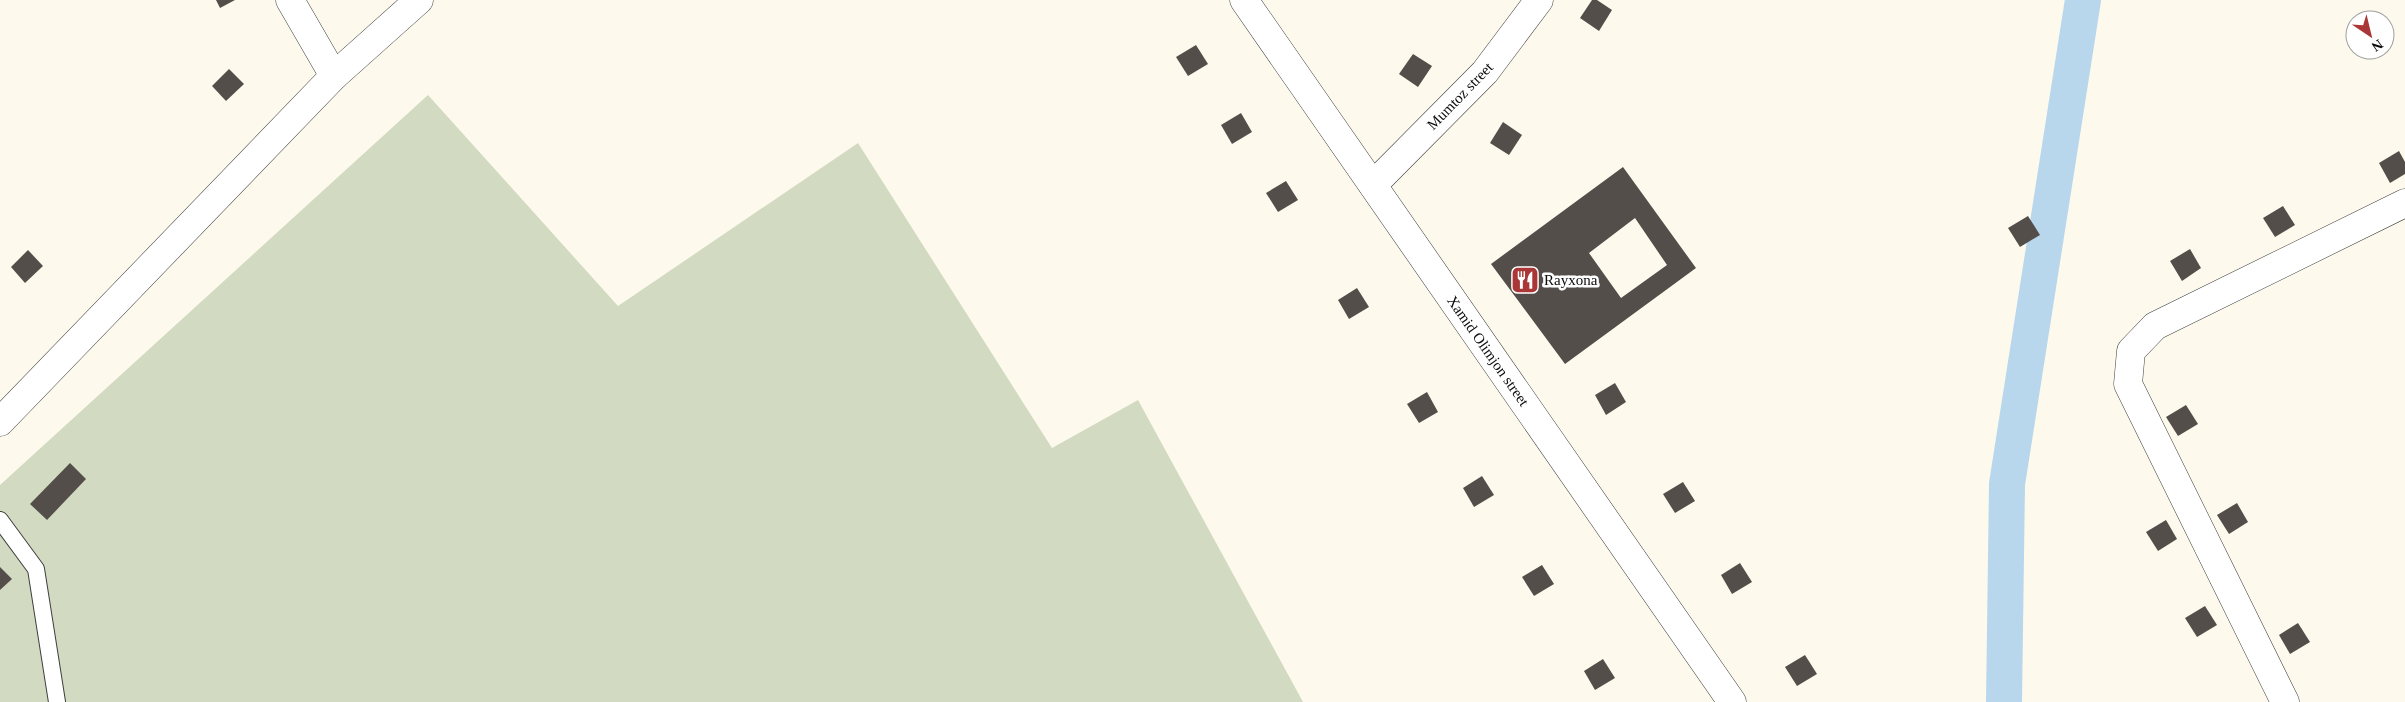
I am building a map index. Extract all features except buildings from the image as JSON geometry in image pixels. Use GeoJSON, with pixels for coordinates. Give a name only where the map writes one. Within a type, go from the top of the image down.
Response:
{"type":"FeatureCollection","features":[{"type":"Feature","properties":{"kind":"street"},"geometry":{"type":"LineString","coordinates":[[290,0],[334,76]]}},
{"type":"Feature","properties":{"kind":"street"},"geometry":{"type":"LineString","coordinates":[[0,422],[334,76],[419,0]]}},
{"type":"Feature","properties":{"kind":"street","name":"Xamid Olimjon street"},"geometry":{"type":"LineString","coordinates":[[1244,0],[1732,702]]}},
{"type":"Feature","properties":{"kind":"street","name":"Mumtoz street"},"geometry":{"type":"LineString","coordinates":[[1373,185],[1485,72],[1539,0]]}},
{"type":"Feature","properties":{"kind":"street"},"geometry":{"type":"LineString","coordinates":[[2285,702],[2128,384],[2131,351],[2155,326],[2405,202]]}},
{"type":"Feature","properties":{"kind":"lane"},"geometry":{"type":"LineString","coordinates":[[0,520],[36,569],[57,702]]}},
{"type":"Feature","properties":{"kind":"green space"},"geometry":{"type":"Polygon","coordinates":[[[428,95],[618,306],[858,143],[1052,448],[1138,400],[1303,702],[0,702],[0,485],[428,95]]]}},
{"type":"Feature","properties":{"kind":"waterway"},"geometry":{"type":"LineString","coordinates":[[2004,702],[2007,484],[2083,0]]}},
{"type":"Feature","properties":{"kind":"place","name":"Rayxona"},"geometry":{"type":"Point","coordinates":[1525,280]}}]}
